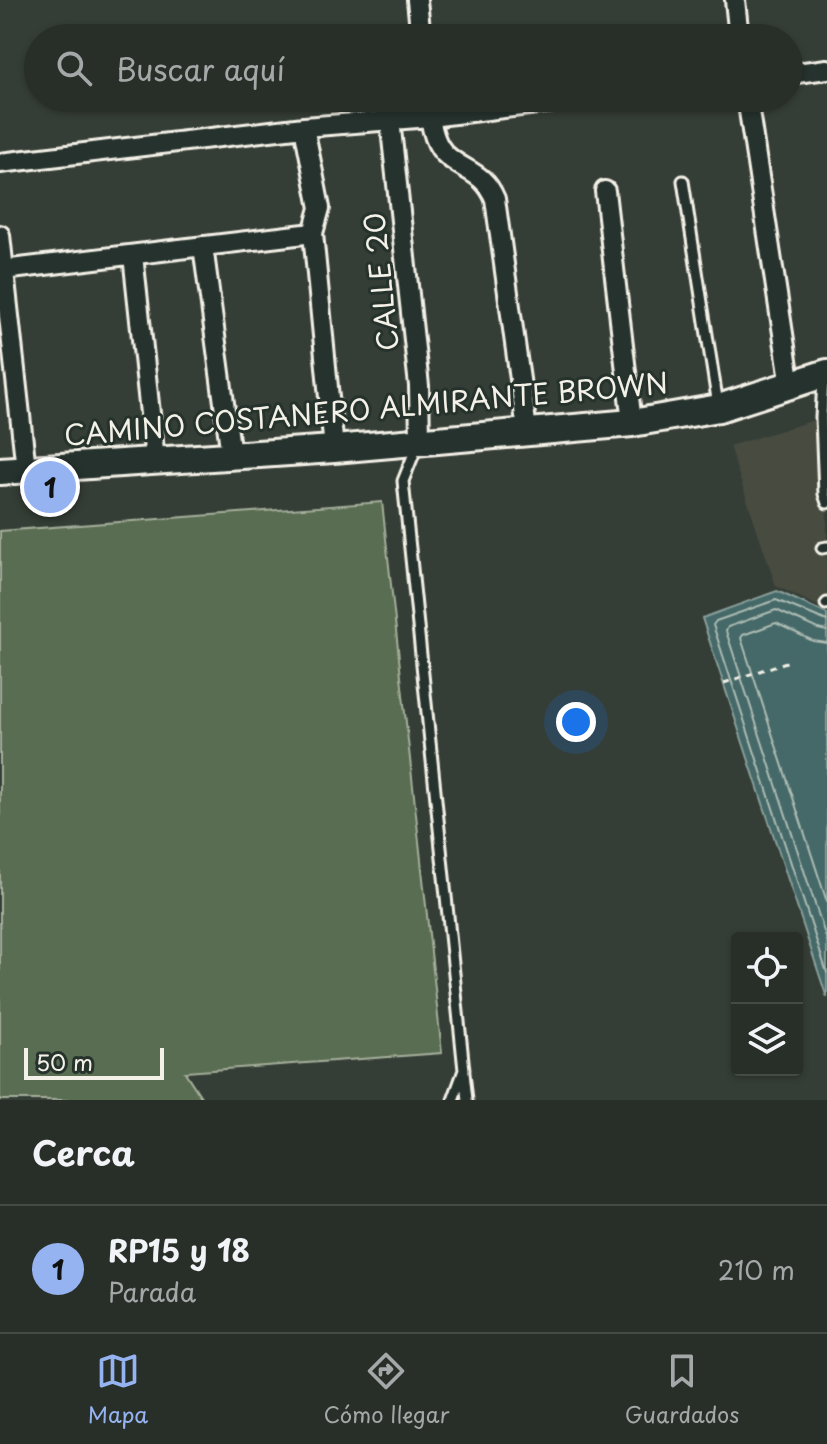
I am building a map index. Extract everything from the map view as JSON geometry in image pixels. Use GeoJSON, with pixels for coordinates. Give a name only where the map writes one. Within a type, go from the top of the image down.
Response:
{"type":"FeatureCollection","features":[{"type":"Feature","properties":{"kind":"main road","name":"CAMINO COSTANERO ALMIRANTE BROWN"},"geometry":{"type":"LineString","coordinates":[[13,470],[334,449],[632,423],[719,408],[826,374]]}},
{"type":"Feature","properties":{"kind":"street"},"geometry":{"type":"LineString","coordinates":[[417,0],[420,24]]}},
{"type":"Feature","properties":{"kind":"street"},"geometry":{"type":"LineString","coordinates":[[735,0],[738,24]]}},
{"type":"Feature","properties":{"kind":"street"},"geometry":{"type":"LineString","coordinates":[[803,72],[827,69]]}},
{"type":"Feature","properties":{"kind":"street"},"geometry":{"type":"LineString","coordinates":[[0,163],[304,127],[390,120],[414,112]]}},
{"type":"Feature","properties":{"kind":"street"},"geometry":{"type":"LineString","coordinates":[[430,112],[435,140],[444,153],[480,176],[490,186],[495,199],[527,430]]}},
{"type":"Feature","properties":{"kind":"street"},"geometry":{"type":"LineString","coordinates":[[749,112],[791,386]]}},
{"type":"Feature","properties":{"kind":"street","name":"CALLE 20"},"geometry":{"type":"LineString","coordinates":[[390,120],[419,386],[420,440]]}},
{"type":"Feature","properties":{"kind":"street"},"geometry":{"type":"LineString","coordinates":[[304,127],[320,208],[313,233],[334,449]]}},
{"type":"Feature","properties":{"kind":"street"},"geometry":{"type":"LineString","coordinates":[[605,191],[632,423]]}},
{"type":"Feature","properties":{"kind":"street"},"geometry":{"type":"LineString","coordinates":[[3,270],[313,233]]}},
{"type":"Feature","properties":{"kind":"street"},"geometry":{"type":"LineString","coordinates":[[0,235],[13,470]]}},
{"type":"Feature","properties":{"kind":"street"},"geometry":{"type":"LineString","coordinates":[[203,246],[231,455]]}},
{"type":"Feature","properties":{"kind":"street"},"geometry":{"type":"LineString","coordinates":[[133,255],[155,460]]}},
{"type":"Feature","properties":{"kind":"lane"},"geometry":{"type":"LineString","coordinates":[[683,181],[719,408]]}},
{"type":"Feature","properties":{"kind":"lane"},"geometry":{"type":"LineString","coordinates":[[826,374],[821,418],[827,503]]}},
{"type":"Feature","properties":{"kind":"lane"},"geometry":{"type":"LineString","coordinates":[[420,440],[403,481],[467,1100]]}},
{"type":"Feature","properties":{"kind":"lane"},"geometry":{"type":"LineString","coordinates":[[453,1100],[464,1070]]}},
{"type":"Feature","properties":{"kind":"path"},"geometry":{"type":"LineString","coordinates":[[724,683],[792,660]]}},
{"type":"Feature","properties":{"kind":"shaded area"},"geometry":{"type":"Polygon","coordinates":[[[827,416],[827,614],[817,610],[818,606],[776,586],[729,446],[827,416]]]}},
{"type":"Feature","properties":{"kind":"green space"},"geometry":{"type":"Polygon","coordinates":[[[382,502],[442,1053],[185,1072],[203,1100],[0,1100],[0,531],[382,502]]]}},
{"type":"Feature","properties":{"kind":"water"},"geometry":{"type":"Polygon","coordinates":[[[777,591],[827,614],[827,998],[702,618],[777,591]]]}},
{"type":"Feature","properties":{"kind":"place","name":"RP15 y 18"},"geometry":{"type":"Point","coordinates":[50,487]}}]}
